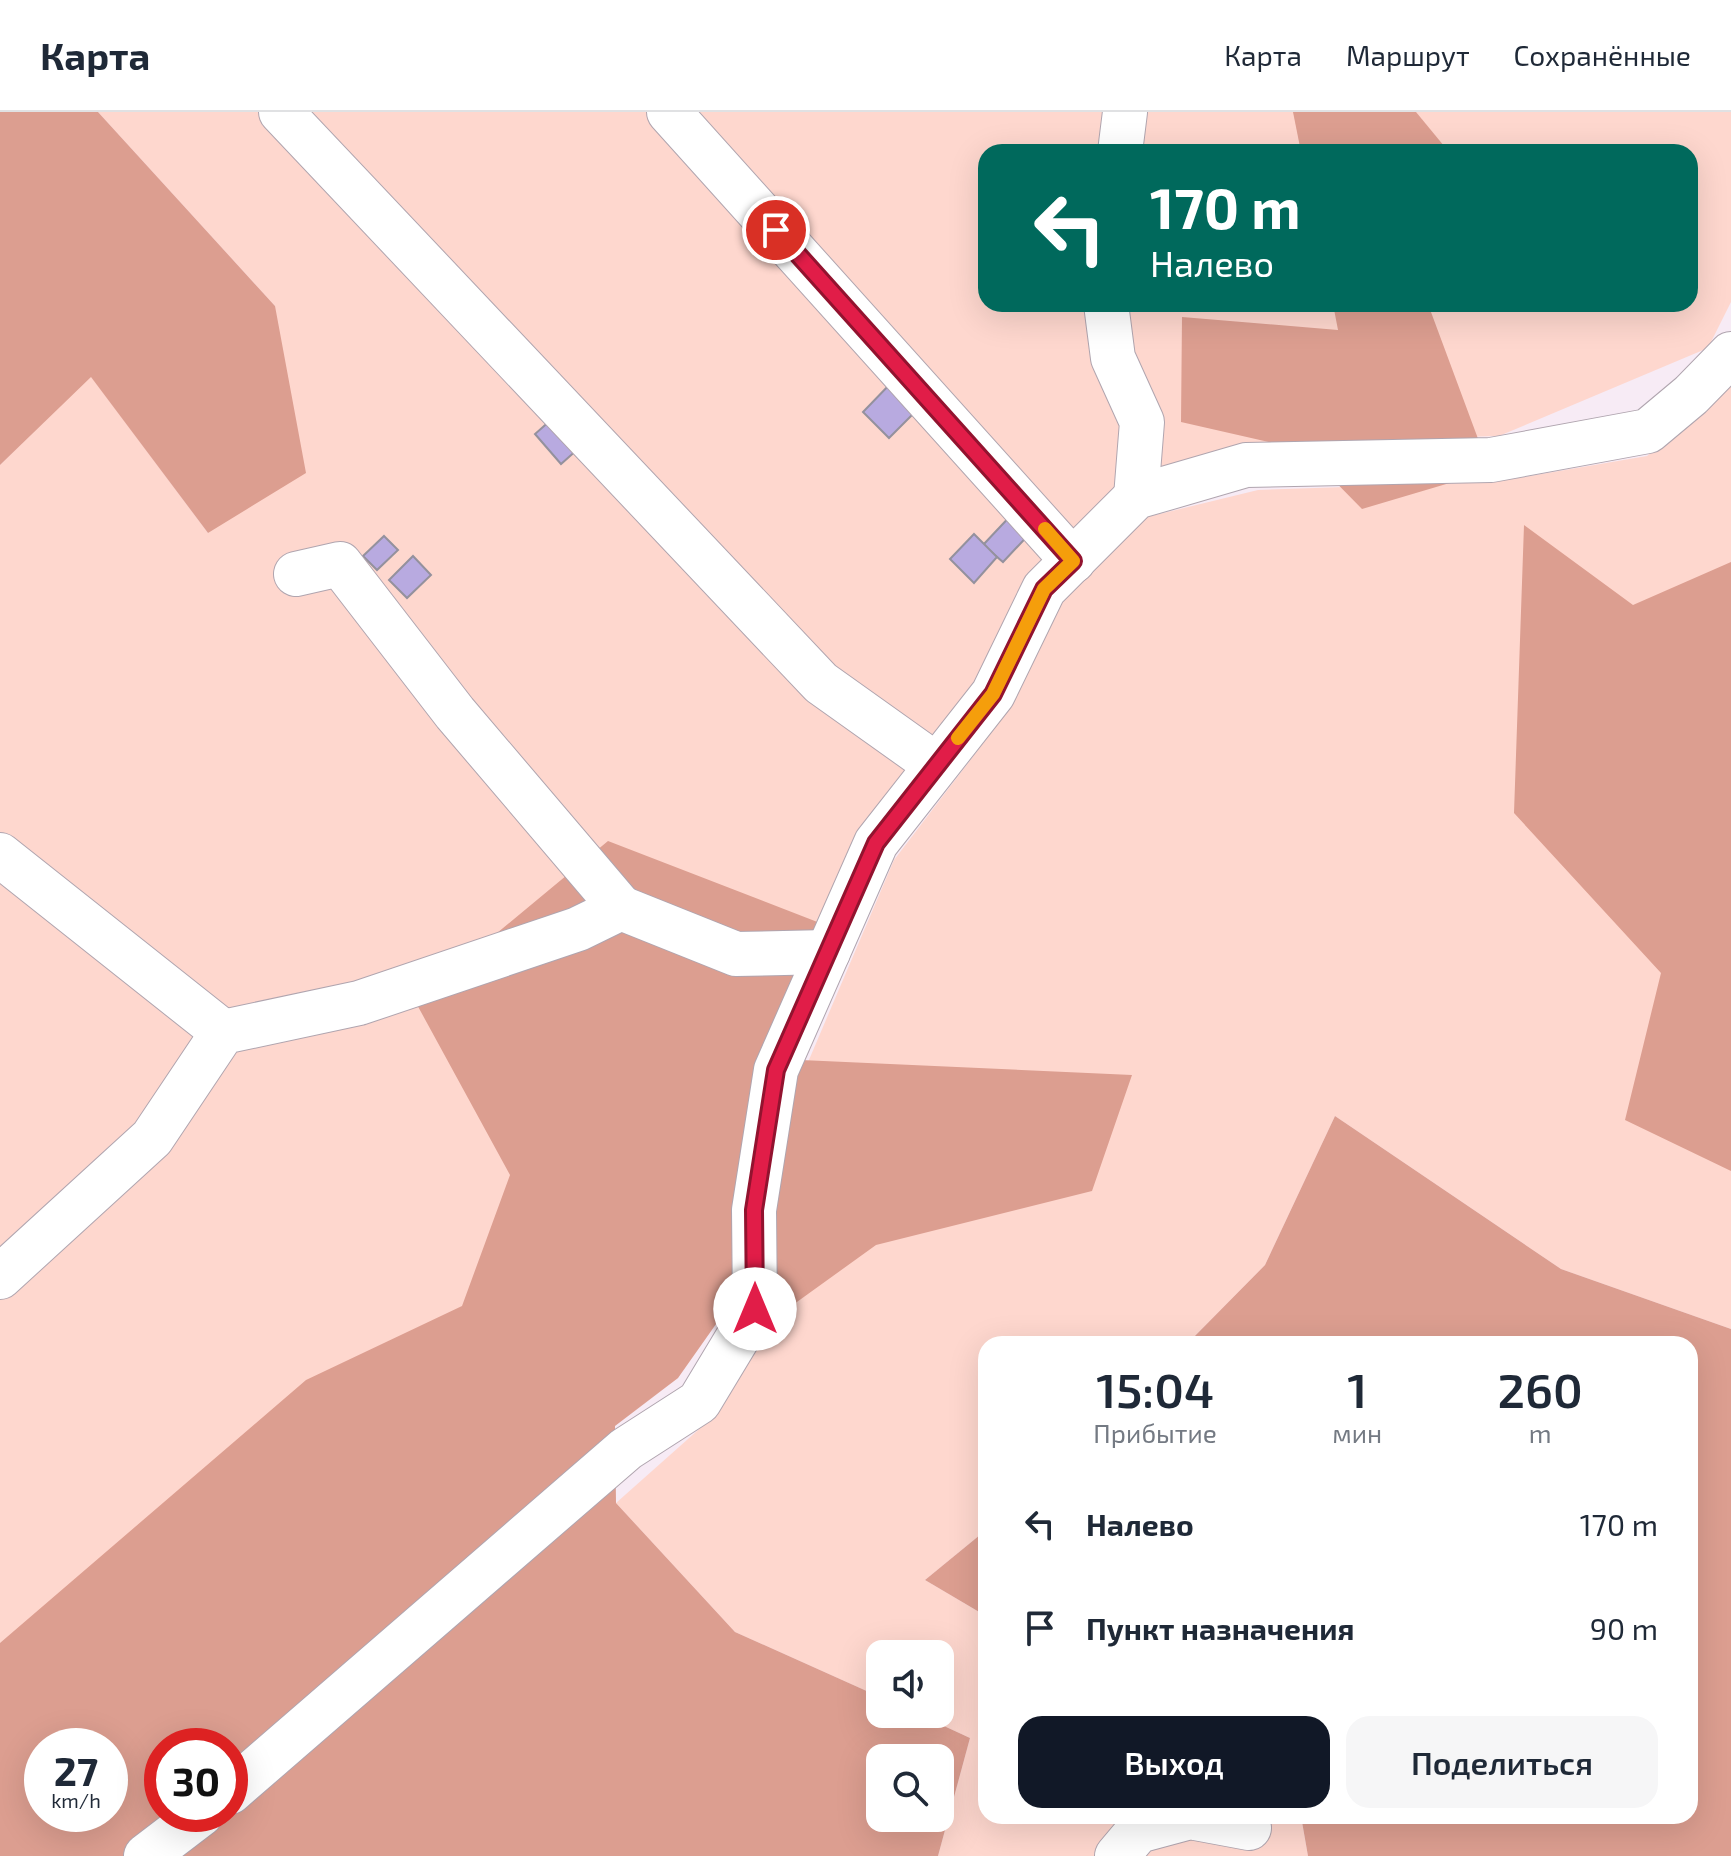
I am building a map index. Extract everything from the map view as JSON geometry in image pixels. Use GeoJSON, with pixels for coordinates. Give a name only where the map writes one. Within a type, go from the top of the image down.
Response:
{"type":"FeatureCollection","features":[{"type":"Feature","properties":{"kind":"street"},"geometry":{"type":"LineString","coordinates":[[281,112],[821,683],[936,765]]}},
{"type":"Feature","properties":{"kind":"street"},"geometry":{"type":"LineString","coordinates":[[669,112],[1073,561]]}},
{"type":"Feature","properties":{"kind":"street"},"geometry":{"type":"LineString","coordinates":[[1107,312],[1113,358],[1142,422],[1136,497]]}},
{"type":"Feature","properties":{"kind":"street"},"geometry":{"type":"LineString","coordinates":[[248,1776],[626,1449],[699,1402],[755,1309],[754,1210],[776,1070],[876,843],[993,694],[1044,589],[1136,497],[1246,465],[1491,460],[1648,431],[1691,395],[1731,354]]}},
{"type":"Feature","properties":{"kind":"street"},"geometry":{"type":"LineString","coordinates":[[296,574],[340,564],[455,713],[621,908],[736,954],[828,952]]}},
{"type":"Feature","properties":{"kind":"street"},"geometry":{"type":"LineString","coordinates":[[0,855],[223,1032]]}},
{"type":"Feature","properties":{"kind":"street"},"geometry":{"type":"LineString","coordinates":[[0,1277],[152,1138],[223,1032],[359,1003],[578,929],[621,908]]}},
{"type":"Feature","properties":{"kind":"street"},"geometry":{"type":"LineString","coordinates":[[1117,1856],[1138,1831],[1164,1824]]}},
{"type":"Feature","properties":{"kind":"street"},"geometry":{"type":"LineString","coordinates":[[1228,1824],[1249,1828]]}},
{"type":"Feature","properties":{"kind":"street"},"geometry":{"type":"LineString","coordinates":[[146,1856],[177,1832]]}},
{"type":"Feature","properties":{"kind":"shaded area"},"geometry":{"type":"Polygon","coordinates":[[[0,112],[98,112],[275,306],[306,473],[208,533],[91,377],[0,465],[0,112]]]}},
{"type":"Feature","properties":{"kind":"shaded area"},"geometry":{"type":"Polygon","coordinates":[[[98,112],[1731,112],[1731,302],[1708,348],[1499,436],[1243,443],[1137,475],[863,828],[678,1378],[187,1728],[144,1728],[144,1786],[128,1800],[128,1728],[24,1728],[24,1832],[90,1832],[62,1856],[0,1856],[0,465],[91,376],[208,533],[275,306],[98,112]]]}},
{"type":"Feature","properties":{"kind":"shaded area"},"geometry":{"type":"Polygon","coordinates":[[[1293,112],[1416,112],[1442,144],[1299,144],[1293,112]]]}},
{"type":"Feature","properties":{"kind":"shaded area"},"geometry":{"type":"Polygon","coordinates":[[[1335,312],[1431,312],[1490,471],[1362,509],[1304,450],[1181,422],[1182,317],[1338,330],[1335,312]]]}},
{"type":"Feature","properties":{"kind":"shaded area"},"geometry":{"type":"Polygon","coordinates":[[[1731,381],[1731,1329],[1561,1269],[1335,1116],[1265,1265],[1195,1336],[978,1336],[978,1537],[925,1580],[978,1611],[978,1824],[1302,1824],[1308,1856],[938,1856],[945,1832],[954,1832],[954,1797],[970,1738],[948,1728],[954,1728],[954,1640],[866,1640],[866,1691],[735,1632],[616,1503],[706,1423],[783,1312],[779,1215],[800,1081],[894,860],[1007,712],[1060,604],[1143,518],[1258,490],[1494,482],[1647,456],[1731,381]]]}},
{"type":"Feature","properties":{"kind":"shaded area"},"geometry":{"type":"Polygon","coordinates":[[[1524,525],[1633,605],[1731,562],[1731,1171],[1625,1120],[1661,973],[1514,813],[1524,525]]]}},
{"type":"Feature","properties":{"kind":"shaded area"},"geometry":{"type":"Polygon","coordinates":[[[608,841],[820,923],[759,1058],[1132,1075],[1092,1191],[876,1245],[783,1312],[733,1300],[678,1378],[615,1426],[616,1503],[735,1632],[866,1691],[866,1728],[948,1728],[970,1738],[954,1797],[954,1744],[866,1744],[866,1832],[945,1832],[938,1856],[0,1856],[0,1643],[306,1380],[462,1306],[510,1175],[415,1001],[608,841]]]}},
{"type":"Feature","properties":{"kind":"shaded area"},"geometry":{"type":"Polygon","coordinates":[[[1335,1116],[1561,1269],[1731,1329],[1731,1856],[1308,1856],[1302,1824],[1698,1824],[1698,1336],[1195,1336],[1265,1265],[1335,1116]]]}},
{"type":"Feature","properties":{"kind":"shaded area"},"geometry":{"type":"Polygon","coordinates":[[[978,1537],[978,1611],[925,1580],[978,1537]]]}},
{"type":"Feature","properties":{"kind":"building"},"geometry":{"type":"Polygon","coordinates":[[[892,382],[918,409],[889,438],[863,412],[892,382]]]}},
{"type":"Feature","properties":{"kind":"building"},"geometry":{"type":"Polygon","coordinates":[[[552,419],[578,449],[561,464],[535,434],[552,419]]]}},
{"type":"Feature","properties":{"kind":"building"},"geometry":{"type":"Polygon","coordinates":[[[1016,510],[1035,528],[1003,562],[983,545],[1016,510]]]}},
{"type":"Feature","properties":{"kind":"building"},"geometry":{"type":"Polygon","coordinates":[[[974,534],[997,557],[974,583],[950,559],[974,534]]]}},
{"type":"Feature","properties":{"kind":"building"},"geometry":{"type":"Polygon","coordinates":[[[384,536],[398,550],[377,570],[363,556],[384,536]]]}},
{"type":"Feature","properties":{"kind":"building"},"geometry":{"type":"Polygon","coordinates":[[[413,556],[431,575],[407,598],[389,580],[413,556]]]}},
{"type":"Feature","properties":{"kind":"slow traffic"},"geometry":{"type":"LineString","coordinates":[[958,738],[993,694],[1044,589],[1073,561],[1045,529]]}},
{"type":"Feature","properties":{"kind":"route"},"geometry":{"type":"LineString","coordinates":[[755,1309],[754,1210],[776,1070],[876,843],[993,694],[1044,589],[1073,561],[776,230]]}}]}
